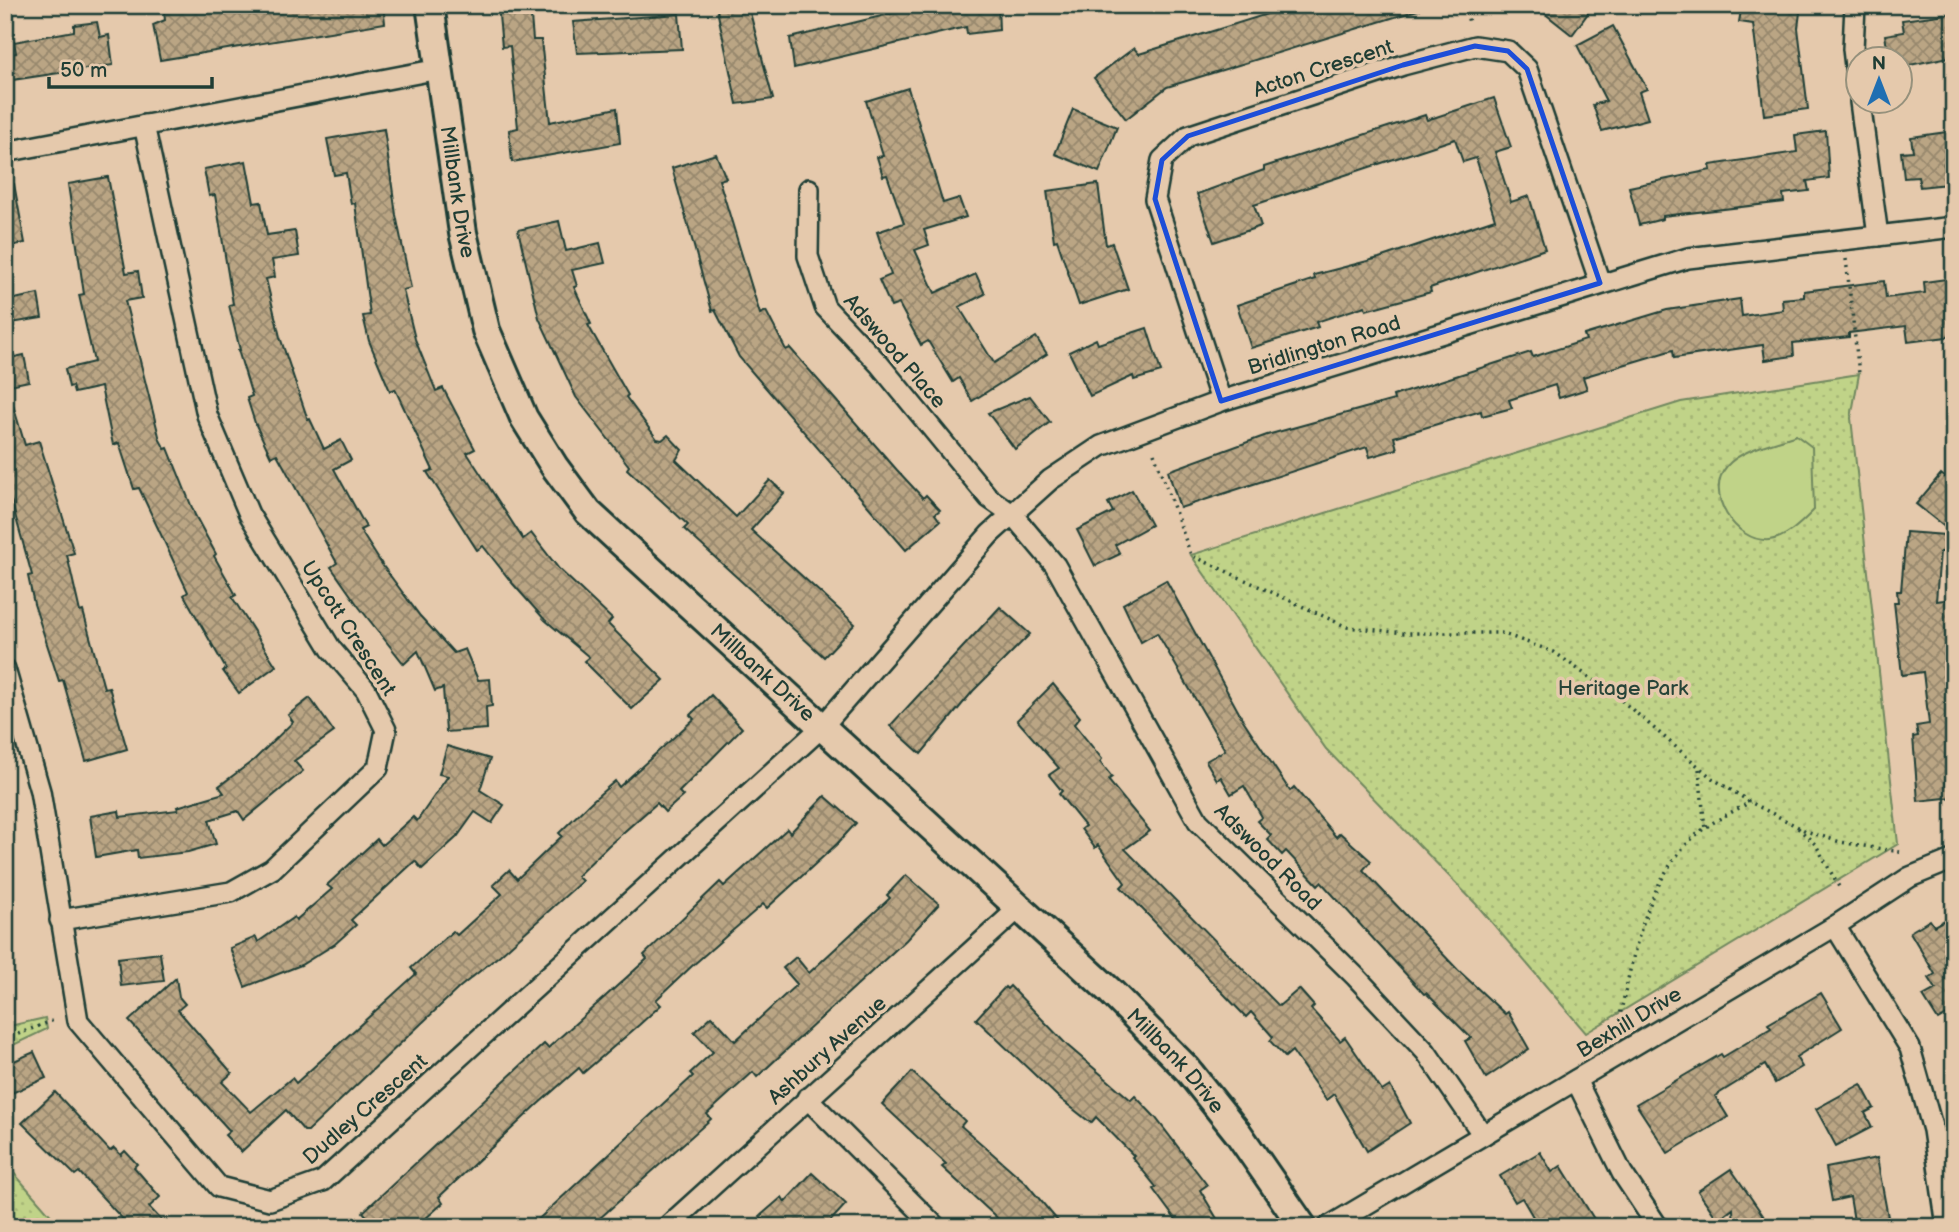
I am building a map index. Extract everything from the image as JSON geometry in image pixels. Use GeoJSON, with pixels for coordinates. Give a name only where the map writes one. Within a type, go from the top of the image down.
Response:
{"type":"FeatureCollection","features":[{"type":"Feature","properties":{"kind":"street","name":"Millbank Drive"},"geometry":{"type":"LineString","coordinates":[[430,5],[463,233],[486,330],[524,418],[554,466],[589,512],[1111,992],[1187,1069],[1238,1133],[1303,1227]]}},
{"type":"Feature","properties":{"kind":"street"},"geometry":{"type":"LineString","coordinates":[[1853,46],[1855,5]]}},
{"type":"Feature","properties":{"kind":"street","name":"Acton Crescent"},"geometry":{"type":"LineString","coordinates":[[1221,401],[1155,199],[1162,160],[1188,136],[1403,65],[1475,46],[1508,51],[1527,69],[1600,283]]}},
{"type":"Feature","properties":{"kind":"street"},"geometry":{"type":"LineString","coordinates":[[5,152],[439,69]]}},
{"type":"Feature","properties":{"kind":"street"},"geometry":{"type":"LineString","coordinates":[[1862,116],[1878,236]]}},
{"type":"Feature","properties":{"kind":"street","name":"Upcott Crescent"},"geometry":{"type":"LineString","coordinates":[[60,920],[231,892],[272,869],[379,768],[386,730],[366,690],[331,649],[249,514],[207,415],[144,125]]}},
{"type":"Feature","properties":{"kind":"street","name":"Adswood Place"},"geometry":{"type":"LineString","coordinates":[[809,189],[808,256],[825,307],[879,364],[989,498],[1012,514]]}},
{"type":"Feature","properties":{"kind":"street","name":"Bridlington Road"},"geometry":{"type":"LineString","coordinates":[[822,727],[990,534],[1050,480],[1101,446],[1221,401],[1688,258],[1954,227]]}},
{"type":"Feature","properties":{"kind":"street","name":"Adswood Road"},"geometry":{"type":"LineString","coordinates":[[1012,514],[1055,565],[1198,821],[1356,977],[1426,1052],[1483,1135]]}},
{"type":"Feature","properties":{"kind":"street","name":"Dudley Crescent"},"geometry":{"type":"LineString","coordinates":[[5,669],[40,791],[78,1021],[219,1187],[270,1200],[323,1181],[822,727]]}},
{"type":"Feature","properties":{"kind":"street","name":"Bexhill Drive"},"geometry":{"type":"LineString","coordinates":[[1328,1227],[1835,926],[1910,877],[1954,859]]}},
{"type":"Feature","properties":{"kind":"street","name":"Ashbury Avenue"},"geometry":{"type":"LineString","coordinates":[[667,1227],[1018,908]]}},
{"type":"Feature","properties":{"kind":"street"},"geometry":{"type":"LineString","coordinates":[[1835,926],[1910,1048],[1933,1130],[1947,1227]]}},
{"type":"Feature","properties":{"kind":"street"},"geometry":{"type":"LineString","coordinates":[[1576,1080],[1622,1173],[1658,1227]]}},
{"type":"Feature","properties":{"kind":"street"},"geometry":{"type":"LineString","coordinates":[[807,1098],[936,1227]]}},
{"type":"Feature","properties":{"kind":"path"},"geometry":{"type":"LineString","coordinates":[[1465,5],[1469,23]]}},
{"type":"Feature","properties":{"kind":"path"},"geometry":{"type":"LineString","coordinates":[[1843,240],[1859,374]]}},
{"type":"Feature","properties":{"kind":"path"},"geometry":{"type":"LineString","coordinates":[[1154,453],[1191,555],[1348,626],[1405,633],[1501,633],[1554,652],[1621,700],[1698,767],[1751,802],[1794,824],[1840,842],[1900,852]]}},
{"type":"Feature","properties":{"kind":"path"},"geometry":{"type":"LineString","coordinates":[[1698,767],[1704,829]]}},
{"type":"Feature","properties":{"kind":"path"},"geometry":{"type":"LineString","coordinates":[[1609,1060],[1638,943],[1664,870],[1696,834],[1751,802]]}},
{"type":"Feature","properties":{"kind":"path"},"geometry":{"type":"LineString","coordinates":[[1794,824],[1816,845],[1839,887]]}},
{"type":"Feature","properties":{"kind":"path"},"geometry":{"type":"LineString","coordinates":[[5,1039],[52,1021]]}},
{"type":"Feature","properties":{"kind":"highlighted area"},"geometry":{"type":"Polygon","coordinates":[[[1475,46],[1508,51],[1527,69],[1600,283],[1221,401],[1155,199],[1162,160],[1188,136],[1403,65],[1475,46]]]}},
{"type":"Feature","properties":{"kind":"green space","name":"Heritage Park"},"geometry":{"type":"Polygon","coordinates":[[[1859,374],[1851,418],[1898,844],[1586,1033],[1476,904],[1326,749],[1191,555],[1681,402],[1859,374]]]}},
{"type":"Feature","properties":{"kind":"green space"},"geometry":{"type":"Polygon","coordinates":[[[1796,435],[1812,447],[1814,510],[1794,529],[1776,539],[1757,539],[1745,534],[1735,525],[1721,502],[1721,477],[1727,466],[1741,455],[1796,435]]]}},
{"type":"Feature","properties":{"kind":"green space"},"geometry":{"type":"Polygon","coordinates":[[[45,1018],[47,1029],[5,1049],[5,1027],[45,1018]]]}},
{"type":"Feature","properties":{"kind":"green space"},"geometry":{"type":"Polygon","coordinates":[[[5,1163],[61,1227],[5,1227],[5,1163]]]}},
{"type":"Feature","properties":{"kind":"building"},"geometry":{"type":"Polygon","coordinates":[[[214,5],[216,12],[251,5],[383,5],[385,23],[160,60],[153,25],[165,20],[164,12],[214,5]]]}},
{"type":"Feature","properties":{"kind":"building"},"geometry":{"type":"Polygon","coordinates":[[[498,5],[530,5],[533,40],[541,40],[550,122],[617,108],[620,143],[512,162],[509,130],[518,128],[510,46],[502,47],[498,5]]]}},
{"type":"Feature","properties":{"kind":"building"},"geometry":{"type":"Polygon","coordinates":[[[716,5],[748,5],[773,99],[737,104],[716,5]]]}},
{"type":"Feature","properties":{"kind":"building"},"geometry":{"type":"Polygon","coordinates":[[[927,5],[998,5],[999,30],[967,34],[966,27],[794,68],[790,38],[927,5]]]}},
{"type":"Feature","properties":{"kind":"building"},"geometry":{"type":"Polygon","coordinates":[[[1296,5],[1420,5],[1421,9],[1167,87],[1126,119],[1094,78],[1134,48],[1139,54],[1296,5]]]}},
{"type":"Feature","properties":{"kind":"building"},"geometry":{"type":"Polygon","coordinates":[[[1534,5],[1594,5],[1572,35],[1534,5]]]}},
{"type":"Feature","properties":{"kind":"building"},"geometry":{"type":"Polygon","coordinates":[[[1742,5],[1801,5],[1798,28],[1808,109],[1764,115],[1753,24],[1739,22],[1742,5]]]}},
{"type":"Feature","properties":{"kind":"building"},"geometry":{"type":"Polygon","coordinates":[[[1954,13],[1954,56],[1913,64],[1913,46],[1887,46],[1885,35],[1904,32],[1902,20],[1954,13]]]}},
{"type":"Feature","properties":{"kind":"building"},"geometry":{"type":"Polygon","coordinates":[[[679,14],[682,49],[577,53],[573,22],[679,14]]]}},
{"type":"Feature","properties":{"kind":"building"},"geometry":{"type":"Polygon","coordinates":[[[97,22],[100,37],[109,35],[113,65],[12,80],[7,55],[16,53],[14,42],[74,31],[74,25],[97,22]]]}},
{"type":"Feature","properties":{"kind":"building"},"geometry":{"type":"Polygon","coordinates":[[[1613,26],[1647,89],[1639,92],[1648,119],[1602,131],[1593,105],[1606,101],[1577,45],[1613,26]]]}},
{"type":"Feature","properties":{"kind":"building"},"geometry":{"type":"Polygon","coordinates":[[[908,88],[943,203],[959,198],[966,217],[924,230],[929,245],[915,250],[935,293],[976,274],[985,294],[959,307],[994,363],[1036,337],[1047,354],[972,401],[959,378],[953,382],[928,341],[921,345],[899,304],[891,307],[879,280],[891,275],[877,232],[904,223],[887,175],[883,176],[877,157],[883,156],[866,101],[908,88]]]}},
{"type":"Feature","properties":{"kind":"building"},"geometry":{"type":"Polygon","coordinates":[[[1494,98],[1511,147],[1495,152],[1511,202],[1529,196],[1545,249],[1430,288],[1431,292],[1366,310],[1365,306],[1316,322],[1318,327],[1251,348],[1237,305],[1315,279],[1314,275],[1379,258],[1495,219],[1476,158],[1463,162],[1455,139],[1254,205],[1261,226],[1214,242],[1197,194],[1264,170],[1264,167],[1425,115],[1427,120],[1494,98]]]}},
{"type":"Feature","properties":{"kind":"building"},"geometry":{"type":"Polygon","coordinates":[[[1073,109],[1117,127],[1099,172],[1055,154],[1073,109]]]}},
{"type":"Feature","properties":{"kind":"building"},"geometry":{"type":"Polygon","coordinates":[[[384,129],[396,215],[411,288],[403,290],[415,339],[436,391],[443,388],[475,449],[467,453],[523,539],[531,533],[559,569],[612,619],[608,624],[664,680],[632,709],[584,661],[589,657],[545,620],[483,546],[477,550],[427,472],[433,470],[395,389],[390,391],[369,341],[363,316],[370,315],[355,203],[351,204],[346,173],[334,175],[327,139],[384,129]]]}},
{"type":"Feature","properties":{"kind":"building"},"geometry":{"type":"Polygon","coordinates":[[[1826,131],[1829,178],[1807,181],[1809,191],[1783,194],[1784,202],[1663,216],[1663,219],[1639,225],[1629,187],[1711,170],[1710,165],[1797,152],[1795,135],[1826,131]]]}},
{"type":"Feature","properties":{"kind":"building"},"geometry":{"type":"Polygon","coordinates":[[[1954,131],[1954,161],[1944,163],[1947,184],[1920,187],[1918,177],[1904,178],[1901,152],[1913,151],[1911,137],[1954,131]]]}},
{"type":"Feature","properties":{"kind":"building"},"geometry":{"type":"Polygon","coordinates":[[[716,154],[726,178],[719,180],[760,314],[766,311],[786,350],[790,348],[897,470],[923,498],[926,495],[940,510],[935,514],[940,521],[906,550],[739,357],[715,310],[712,311],[672,168],[716,154]]]}},
{"type":"Feature","properties":{"kind":"building"},"geometry":{"type":"Polygon","coordinates":[[[246,161],[254,203],[261,202],[267,235],[295,231],[299,256],[272,260],[275,277],[266,279],[280,337],[308,420],[310,419],[324,449],[341,440],[351,460],[334,469],[366,527],[360,530],[383,566],[420,616],[454,653],[465,649],[478,680],[490,679],[492,706],[486,707],[487,729],[446,732],[443,688],[435,691],[418,651],[404,664],[359,607],[331,567],[337,563],[277,454],[271,457],[255,423],[247,398],[252,396],[238,350],[229,305],[233,304],[215,195],[209,196],[204,169],[246,161]]]}},
{"type":"Feature","properties":{"kind":"building"},"geometry":{"type":"Polygon","coordinates":[[[108,177],[126,273],[138,271],[142,298],[125,301],[160,440],[165,449],[168,448],[195,515],[236,595],[232,597],[276,666],[239,693],[223,671],[226,669],[184,595],[188,592],[139,488],[134,489],[119,443],[113,445],[101,387],[74,393],[72,386],[69,387],[65,369],[94,362],[79,295],[84,294],[68,184],[108,177]]]}},
{"type":"Feature","properties":{"kind":"building"},"geometry":{"type":"Polygon","coordinates":[[[14,184],[25,243],[5,247],[5,185],[14,184]]]}},
{"type":"Feature","properties":{"kind":"building"},"geometry":{"type":"Polygon","coordinates":[[[1098,184],[1106,245],[1112,243],[1128,289],[1079,305],[1057,240],[1054,241],[1047,191],[1098,184]]]}},
{"type":"Feature","properties":{"kind":"building"},"geometry":{"type":"Polygon","coordinates":[[[559,221],[566,251],[600,243],[605,263],[572,270],[577,286],[574,287],[591,324],[588,325],[628,395],[626,397],[657,439],[662,440],[668,435],[682,450],[676,460],[736,517],[770,480],[784,493],[751,530],[855,624],[824,657],[684,529],[688,525],[627,469],[629,466],[576,397],[539,318],[518,230],[559,221]]]}},
{"type":"Feature","properties":{"kind":"building"},"geometry":{"type":"Polygon","coordinates":[[[1954,278],[1954,336],[1908,342],[1906,326],[1849,333],[1849,337],[1793,343],[1794,356],[1765,360],[1763,345],[1674,358],[1673,350],[1583,377],[1587,389],[1559,398],[1555,385],[1509,400],[1512,408],[1482,416],[1481,411],[1394,437],[1397,449],[1370,457],[1367,447],[1180,508],[1168,471],[1267,435],[1394,400],[1393,396],[1531,352],[1533,357],[1586,340],[1584,335],[1667,310],[1740,299],[1742,316],[1783,310],[1782,299],[1804,297],[1804,291],[1884,281],[1886,298],[1925,293],[1924,282],[1954,278]]]}},
{"type":"Feature","properties":{"kind":"building"},"geometry":{"type":"Polygon","coordinates":[[[38,294],[42,318],[5,324],[5,301],[38,294]]]}},
{"type":"Feature","properties":{"kind":"building"},"geometry":{"type":"Polygon","coordinates":[[[1147,328],[1161,372],[1134,380],[1133,376],[1090,396],[1069,352],[1096,339],[1098,344],[1147,328]]]}},
{"type":"Feature","properties":{"kind":"building"},"geometry":{"type":"Polygon","coordinates":[[[24,355],[29,381],[5,386],[5,359],[24,355]]]}},
{"type":"Feature","properties":{"kind":"building"},"geometry":{"type":"Polygon","coordinates":[[[5,395],[10,395],[25,445],[39,441],[74,553],[67,555],[80,612],[83,611],[104,688],[109,687],[127,749],[86,761],[63,680],[59,681],[34,604],[28,576],[32,575],[5,479],[5,395]]]}},
{"type":"Feature","properties":{"kind":"building"},"geometry":{"type":"Polygon","coordinates":[[[1030,396],[1050,422],[1015,449],[988,413],[1030,396]]]}},
{"type":"Feature","properties":{"kind":"building"},"geometry":{"type":"Polygon","coordinates":[[[1941,474],[1954,484],[1954,513],[1948,508],[1946,528],[1916,504],[1941,474]]]}},
{"type":"Feature","properties":{"kind":"building"},"geometry":{"type":"Polygon","coordinates":[[[1132,490],[1151,525],[1115,545],[1120,554],[1095,566],[1077,530],[1113,512],[1108,503],[1132,490]]]}},
{"type":"Feature","properties":{"kind":"building"},"geometry":{"type":"Polygon","coordinates":[[[1906,532],[1945,535],[1944,552],[1940,552],[1936,601],[1952,599],[1954,615],[1954,797],[1918,801],[1913,737],[1918,736],[1916,726],[1929,724],[1923,672],[1902,675],[1894,602],[1898,602],[1897,591],[1901,591],[1906,532]]]}},
{"type":"Feature","properties":{"kind":"building"},"geometry":{"type":"Polygon","coordinates":[[[1166,580],[1243,720],[1290,791],[1294,787],[1336,837],[1340,833],[1371,861],[1363,870],[1458,970],[1505,1014],[1508,1012],[1529,1049],[1486,1078],[1465,1041],[1471,1038],[1424,994],[1321,882],[1318,885],[1286,851],[1282,855],[1267,839],[1271,835],[1257,821],[1262,817],[1244,786],[1231,794],[1221,777],[1217,780],[1206,761],[1225,750],[1157,633],[1141,642],[1123,604],[1166,580]]]}},
{"type":"Feature","properties":{"kind":"building"},"geometry":{"type":"Polygon","coordinates":[[[1000,607],[1030,634],[973,691],[921,754],[890,726],[1000,607]]]}},
{"type":"Feature","properties":{"kind":"building"},"geometry":{"type":"Polygon","coordinates":[[[1053,684],[1080,717],[1074,724],[1102,759],[1100,762],[1112,777],[1108,780],[1150,831],[1125,849],[1279,1006],[1299,989],[1314,1006],[1311,1009],[1340,1041],[1345,1037],[1382,1091],[1390,1086],[1410,1123],[1367,1151],[1334,1094],[1326,1100],[1292,1051],[1285,1057],[1270,1041],[1273,1037],[1251,1012],[1246,1017],[1121,887],[1125,883],[1098,845],[1095,848],[1081,829],[1085,826],[1059,794],[1062,791],[1049,775],[1059,768],[1017,720],[1053,684]]]}},
{"type":"Feature","properties":{"kind":"building"},"geometry":{"type":"Polygon","coordinates":[[[711,695],[742,728],[679,792],[683,796],[665,812],[657,803],[609,845],[577,876],[582,881],[460,987],[308,1131],[304,1131],[286,1110],[241,1152],[225,1135],[230,1131],[129,1021],[176,978],[179,997],[185,1004],[178,1010],[232,1073],[222,1082],[251,1112],[292,1078],[296,1083],[416,974],[411,968],[453,931],[457,935],[502,894],[493,885],[509,870],[517,879],[562,836],[559,833],[592,801],[615,781],[619,787],[694,719],[690,715],[711,695]]]}},
{"type":"Feature","properties":{"kind":"building"},"geometry":{"type":"Polygon","coordinates":[[[310,698],[334,732],[294,761],[303,771],[244,820],[238,811],[209,820],[216,844],[188,852],[138,858],[137,850],[96,857],[90,816],[119,811],[120,817],[178,810],[177,807],[224,793],[219,786],[254,760],[293,722],[288,715],[310,698]]]}},
{"type":"Feature","properties":{"kind":"building"},"geometry":{"type":"Polygon","coordinates":[[[447,746],[490,759],[480,790],[504,805],[492,823],[475,812],[457,837],[422,869],[415,861],[351,920],[356,925],[335,944],[301,965],[245,987],[230,948],[256,937],[258,942],[294,917],[296,920],[332,889],[327,885],[377,839],[382,845],[413,817],[417,821],[448,776],[439,774],[447,746]]]}},
{"type":"Feature","properties":{"kind":"building"},"geometry":{"type":"Polygon","coordinates":[[[825,796],[856,823],[837,844],[767,908],[763,904],[692,966],[656,1000],[661,1005],[639,1025],[583,1073],[579,1068],[537,1105],[439,1197],[443,1203],[416,1227],[376,1227],[363,1212],[544,1044],[548,1048],[647,959],[644,955],[720,882],[724,886],[787,829],[790,833],[825,796]]]}},
{"type":"Feature","properties":{"kind":"building"},"geometry":{"type":"Polygon","coordinates":[[[906,875],[939,904],[906,940],[757,1077],[753,1072],[707,1114],[711,1119],[590,1227],[530,1227],[693,1076],[690,1073],[713,1052],[694,1032],[712,1016],[735,1041],[797,984],[783,968],[796,957],[809,973],[890,898],[887,895],[906,875]]]}},
{"type":"Feature","properties":{"kind":"building"},"geometry":{"type":"Polygon","coordinates":[[[1954,915],[1954,949],[1945,954],[1954,963],[1954,1020],[1950,1013],[1938,1020],[1923,996],[1936,989],[1929,978],[1935,974],[1910,932],[1930,920],[1934,926],[1954,915]]]}},
{"type":"Feature","properties":{"kind":"building"},"geometry":{"type":"Polygon","coordinates":[[[160,953],[164,981],[121,986],[118,958],[160,953]]]}},
{"type":"Feature","properties":{"kind":"building"},"geometry":{"type":"Polygon","coordinates":[[[1010,986],[1068,1046],[1131,1100],[1135,1096],[1155,1117],[1207,1185],[1200,1190],[1222,1227],[1181,1227],[1153,1189],[1156,1187],[1132,1157],[1134,1156],[1096,1117],[1091,1123],[1058,1097],[976,1019],[1005,987],[1007,989],[1010,986]]]}},
{"type":"Feature","properties":{"kind":"building"},"geometry":{"type":"Polygon","coordinates":[[[1821,993],[1842,1028],[1796,1057],[1802,1067],[1775,1083],[1765,1065],[1715,1096],[1728,1117],[1668,1153],[1636,1104],[1721,1054],[1723,1057],[1771,1028],[1768,1024],[1821,993]]]}},
{"type":"Feature","properties":{"kind":"building"},"geometry":{"type":"Polygon","coordinates":[[[34,1052],[46,1078],[5,1096],[5,1065],[34,1052]]]}},
{"type":"Feature","properties":{"kind":"building"},"geometry":{"type":"Polygon","coordinates":[[[912,1072],[965,1121],[961,1126],[1025,1182],[1063,1227],[1007,1227],[942,1167],[946,1164],[882,1104],[912,1072]]]}},
{"type":"Feature","properties":{"kind":"building"},"geometry":{"type":"Polygon","coordinates":[[[1861,1084],[1874,1108],[1865,1113],[1872,1127],[1836,1146],[1816,1109],[1861,1084]]]}},
{"type":"Feature","properties":{"kind":"building"},"geometry":{"type":"Polygon","coordinates":[[[55,1092],[110,1151],[114,1148],[121,1155],[125,1151],[137,1164],[134,1167],[160,1197],[149,1207],[168,1227],[130,1227],[79,1172],[75,1175],[22,1123],[55,1092]]]}},
{"type":"Feature","properties":{"kind":"building"},"geometry":{"type":"Polygon","coordinates":[[[1540,1152],[1552,1172],[1561,1166],[1599,1227],[1539,1227],[1522,1198],[1515,1202],[1500,1176],[1540,1152]]]}},
{"type":"Feature","properties":{"kind":"building"},"geometry":{"type":"Polygon","coordinates":[[[1877,1158],[1888,1217],[1883,1218],[1884,1227],[1855,1227],[1850,1197],[1832,1201],[1826,1168],[1877,1158]]]}},
{"type":"Feature","properties":{"kind":"building"},"geometry":{"type":"Polygon","coordinates":[[[1731,1169],[1771,1227],[1734,1227],[1733,1209],[1718,1220],[1698,1191],[1731,1169]]]}},
{"type":"Feature","properties":{"kind":"building"},"geometry":{"type":"Polygon","coordinates":[[[812,1173],[846,1204],[825,1227],[770,1227],[760,1216],[782,1197],[785,1202],[812,1173]]]}}]}
